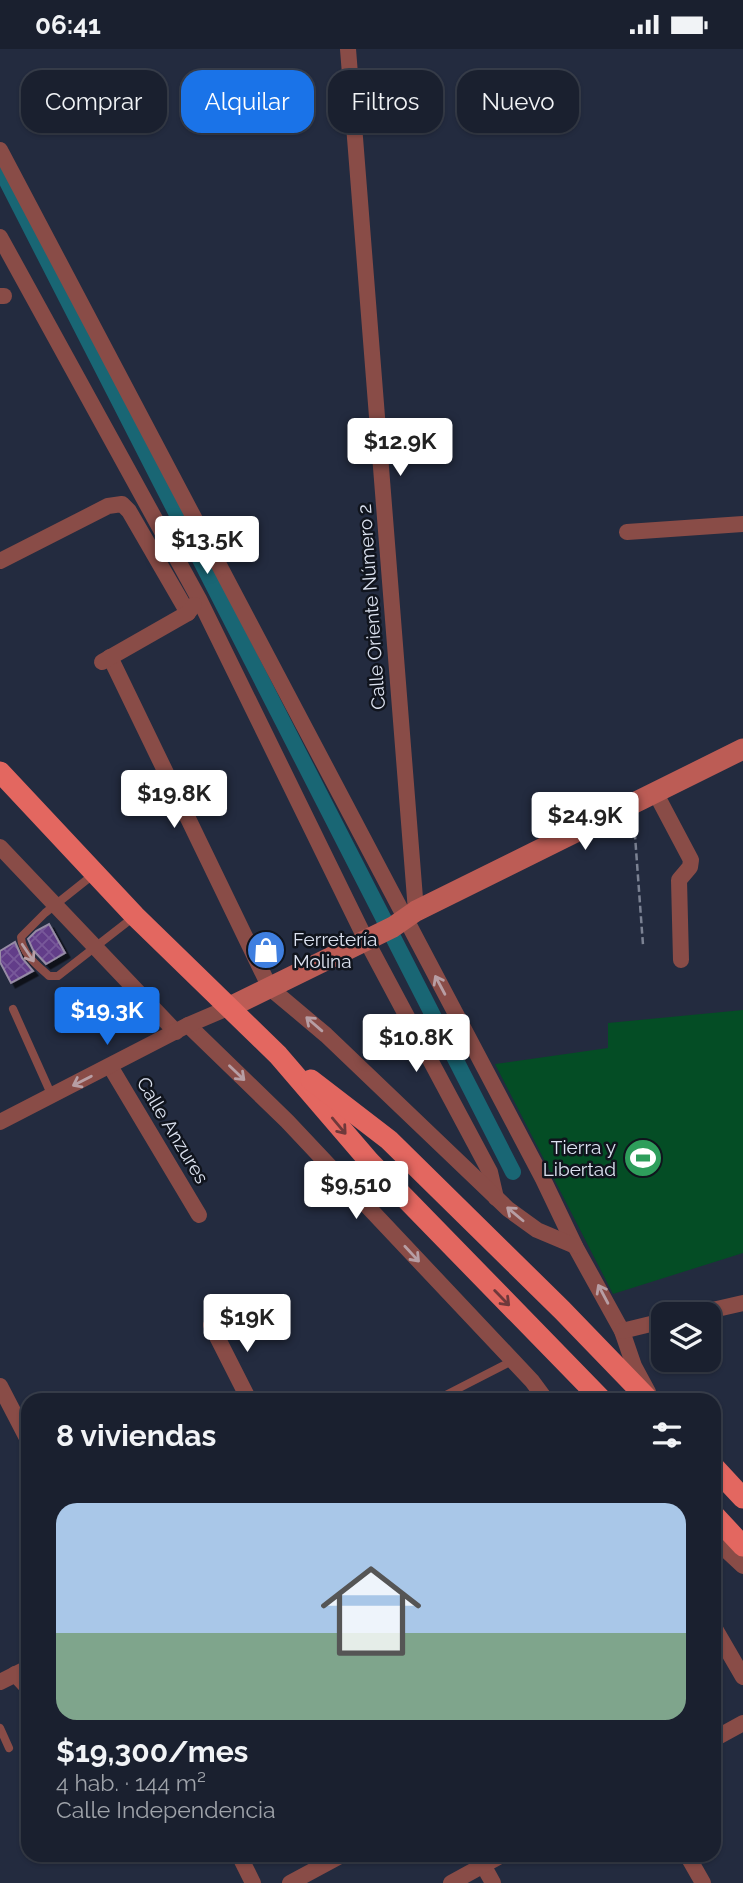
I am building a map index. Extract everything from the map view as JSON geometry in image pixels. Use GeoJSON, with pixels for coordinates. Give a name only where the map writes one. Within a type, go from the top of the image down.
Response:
{"type":"FeatureCollection","features":[{"type":"Feature","properties":{"kind":"main road"},"geometry":{"type":"LineString","coordinates":[[0,772],[135,916],[278,1055],[369,1161],[595,1393]]}},
{"type":"Feature","properties":{"kind":"main road"},"geometry":{"type":"LineString","coordinates":[[278,1055],[388,1140],[644,1393]]}},
{"type":"Feature","properties":{"kind":"main road"},"geometry":{"type":"LineString","coordinates":[[721,1474],[743,1497]]}},
{"type":"Feature","properties":{"kind":"street","name":"Calle Oriente Número 2"},"geometry":{"type":"LineString","coordinates":[[348,49],[392,926]]}},
{"type":"Feature","properties":{"kind":"street"},"geometry":{"type":"LineString","coordinates":[[0,150],[392,926],[489,1172],[496,1198]]}},
{"type":"Feature","properties":{"kind":"street"},"geometry":{"type":"LineString","coordinates":[[0,237],[199,599],[537,1167],[575,1246],[622,1331],[634,1366],[648,1393]]}},
{"type":"Feature","properties":{"kind":"street"},"geometry":{"type":"LineString","coordinates":[[0,561],[112,504],[122,504],[129,511],[188,613]]}},
{"type":"Feature","properties":{"kind":"street"},"geometry":{"type":"LineString","coordinates":[[627,533],[743,524]]}},
{"type":"Feature","properties":{"kind":"street"},"geometry":{"type":"LineString","coordinates":[[199,599],[188,613],[106,659],[270,988],[326,1035],[496,1198],[537,1230],[575,1246]]}},
{"type":"Feature","properties":{"kind":"street"},"geometry":{"type":"LineString","coordinates":[[0,1122],[182,1028],[270,988],[743,748]]}},
{"type":"Feature","properties":{"kind":"street"},"geometry":{"type":"LineString","coordinates":[[655,792],[691,860],[691,867],[679,880],[681,960]]}},
{"type":"Feature","properties":{"kind":"street"},"geometry":{"type":"LineString","coordinates":[[0,847],[96,947],[287,1121],[541,1393]]}},
{"type":"Feature","properties":{"kind":"street","name":"Calle Anzures"},"geometry":{"type":"LineString","coordinates":[[110,1066],[199,1215]]}},
{"type":"Feature","properties":{"kind":"street"},"geometry":{"type":"LineString","coordinates":[[721,1308],[743,1303]]}},
{"type":"Feature","properties":{"kind":"street"},"geometry":{"type":"LineString","coordinates":[[622,1331],[651,1324]]}},
{"type":"Feature","properties":{"kind":"street"},"geometry":{"type":"LineString","coordinates":[[211,1325],[245,1393]]}},
{"type":"Feature","properties":{"kind":"street"},"geometry":{"type":"LineString","coordinates":[[0,1385],[21,1426]]}},
{"type":"Feature","properties":{"kind":"street"},"geometry":{"type":"LineString","coordinates":[[730,1540],[743,1559]]}},
{"type":"Feature","properties":{"kind":"street"},"geometry":{"type":"LineString","coordinates":[[730,1540],[743,1566]]}},
{"type":"Feature","properties":{"kind":"street"},"geometry":{"type":"LineString","coordinates":[[721,1639],[743,1677]]}},
{"type":"Feature","properties":{"kind":"street"},"geometry":{"type":"LineString","coordinates":[[0,1682],[21,1672]]}},
{"type":"Feature","properties":{"kind":"street"},"geometry":{"type":"LineString","coordinates":[[721,1735],[743,1723]]}},
{"type":"Feature","properties":{"kind":"street"},"geometry":{"type":"LineString","coordinates":[[242,1862],[253,1883]]}},
{"type":"Feature","properties":{"kind":"street"},"geometry":{"type":"LineString","coordinates":[[290,1883],[329,1862]]}},
{"type":"Feature","properties":{"kind":"street"},"geometry":{"type":"LineString","coordinates":[[451,1883],[489,1862]]}},
{"type":"Feature","properties":{"kind":"street"},"geometry":{"type":"LineString","coordinates":[[691,1862],[703,1883]]}},
{"type":"Feature","properties":{"kind":"street"},"geometry":{"type":"LineString","coordinates":[[483,1865],[493,1883]]}},
{"type":"Feature","properties":{"kind":"lane"},"geometry":{"type":"LineString","coordinates":[[96,872],[45,913],[21,937],[24,950],[36,964],[49,976],[58,976],[135,916]]}},
{"type":"Feature","properties":{"kind":"lane"},"geometry":{"type":"LineString","coordinates":[[13,1009],[52,1095]]}},
{"type":"Feature","properties":{"kind":"lane"},"geometry":{"type":"LineString","coordinates":[[450,1393],[512,1361]]}},
{"type":"Feature","properties":{"kind":"lane"},"geometry":{"type":"LineString","coordinates":[[0,1728],[9,1748]]}},
{"type":"Feature","properties":{"kind":"path"},"geometry":{"type":"LineString","coordinates":[[633,803],[643,945]]}},
{"type":"Feature","properties":{"kind":"green space","name":"Tierra y Libertad"},"geometry":{"type":"Polygon","coordinates":[[[743,1010],[743,1253],[613,1294],[495,1064],[608,1048],[608,1023],[743,1010]]]}},
{"type":"Feature","properties":{"kind":"building"},"geometry":{"type":"Polygon","coordinates":[[[49,924],[65,953],[46,964],[33,950],[28,939],[49,924]]]}},
{"type":"Feature","properties":{"kind":"building"},"geometry":{"type":"Polygon","coordinates":[[[15,942],[22,958],[33,971],[11,983],[0,962],[0,951],[15,942]]]}},
{"type":"Feature","properties":{"kind":"waterway"},"geometry":{"type":"LineString","coordinates":[[0,168],[513,1172]]}},
{"type":"Feature","properties":{"kind":"place","name":"Ferretería Molina"},"geometry":{"type":"Point","coordinates":[266,950]}},
{"type":"Feature","properties":{"kind":"place","name":"Tierra y Libertad"},"geometry":{"type":"Point","coordinates":[643,1158]}}]}
